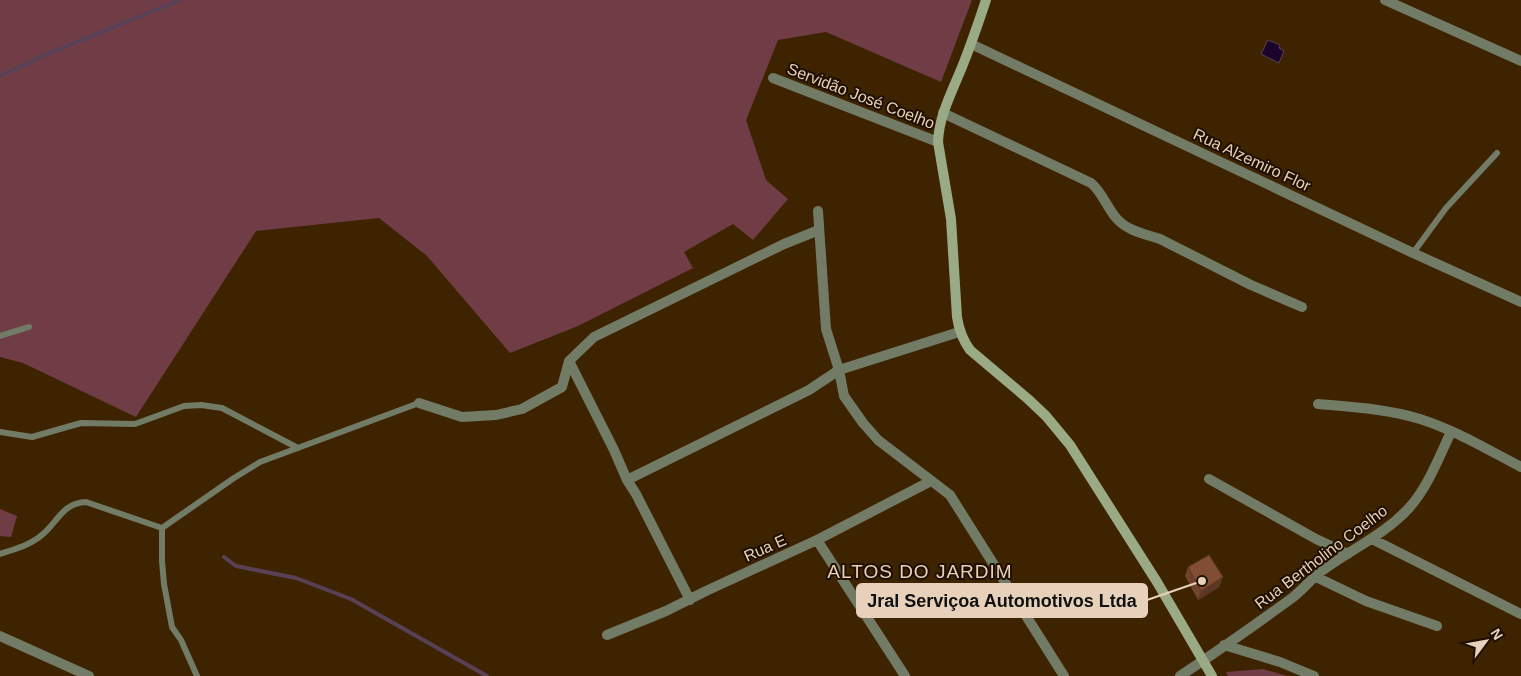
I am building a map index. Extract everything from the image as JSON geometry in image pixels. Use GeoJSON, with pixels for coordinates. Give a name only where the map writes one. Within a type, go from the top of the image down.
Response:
{"type":"FeatureCollection","features":[{"type":"Feature","properties":{"kind":"street"},"geometry":{"type":"LineString","coordinates":[[986,0],[939,128],[938,142],[951,219],[959,332],[970,350],[1046,416],[1070,446],[1152,574],[1212,676]]}},
{"type":"Feature","properties":{"kind":"street"},"geometry":{"type":"LineString","coordinates":[[1385,0],[1521,61]]}},
{"type":"Feature","properties":{"kind":"street","name":"Rua Alzemiro Flor"},"geometry":{"type":"LineString","coordinates":[[971,44],[1413,253],[1521,302]]}},
{"type":"Feature","properties":{"kind":"street","name":"Servidão José Coelho"},"geometry":{"type":"LineString","coordinates":[[773,78],[938,142]]}},
{"type":"Feature","properties":{"kind":"street"},"geometry":{"type":"LineString","coordinates":[[943,113],[1091,183],[1117,220],[1127,227],[1144,235],[1160,239],[1251,285],[1302,307]]}},
{"type":"Feature","properties":{"kind":"street"},"geometry":{"type":"LineString","coordinates":[[818,211],[826,329],[839,370],[844,396],[878,440],[950,495],[962,511],[1064,676]]}},
{"type":"Feature","properties":{"kind":"street"},"geometry":{"type":"LineString","coordinates":[[419,403],[462,417],[496,415],[522,409],[562,387],[569,361],[594,337],[784,244],[819,230]]}},
{"type":"Feature","properties":{"kind":"street"},"geometry":{"type":"LineString","coordinates":[[627,480],[809,390],[839,370],[959,332]]}},
{"type":"Feature","properties":{"kind":"street"},"geometry":{"type":"LineString","coordinates":[[569,361],[627,480],[690,600]]}},
{"type":"Feature","properties":{"kind":"street"},"geometry":{"type":"LineString","coordinates":[[1318,404],[1363,408],[1422,420],[1451,432],[1521,467]]}},
{"type":"Feature","properties":{"kind":"street","name":"Rua Bertholino Coelho"},"geometry":{"type":"LineString","coordinates":[[1180,676],[1294,596],[1314,576],[1372,539],[1398,518],[1416,499],[1451,432]]}},
{"type":"Feature","properties":{"kind":"street"},"geometry":{"type":"LineString","coordinates":[[1209,479],[1316,539],[1348,554]]}},
{"type":"Feature","properties":{"kind":"street","name":"Rua E"},"geometry":{"type":"LineString","coordinates":[[607,635],[690,600],[817,540],[931,481]]}},
{"type":"Feature","properties":{"kind":"street"},"geometry":{"type":"LineString","coordinates":[[1372,539],[1521,614]]}},
{"type":"Feature","properties":{"kind":"street"},"geometry":{"type":"LineString","coordinates":[[817,540],[905,676]]}},
{"type":"Feature","properties":{"kind":"street"},"geometry":{"type":"LineString","coordinates":[[1314,576],[1366,601],[1437,626]]}},
{"type":"Feature","properties":{"kind":"street"},"geometry":{"type":"LineString","coordinates":[[0,636],[89,676]]}},
{"type":"Feature","properties":{"kind":"street"},"geometry":{"type":"LineString","coordinates":[[1224,645],[1280,662],[1314,676]]}},
{"type":"Feature","properties":{"kind":"lane"},"geometry":{"type":"LineString","coordinates":[[1413,253],[1446,208],[1497,153]]}},
{"type":"Feature","properties":{"kind":"lane"},"geometry":{"type":"LineString","coordinates":[[0,336],[29,327]]}},
{"type":"Feature","properties":{"kind":"lane"},"geometry":{"type":"LineString","coordinates":[[162,528],[260,462],[419,403]]}},
{"type":"Feature","properties":{"kind":"lane"},"geometry":{"type":"LineString","coordinates":[[0,432],[32,437],[81,423],[135,424],[184,406],[201,405],[222,408],[298,448]]}},
{"type":"Feature","properties":{"kind":"lane"},"geometry":{"type":"LineString","coordinates":[[0,554],[26,546],[43,534],[66,509],[76,502],[86,502],[162,528]]}},
{"type":"Feature","properties":{"kind":"lane"},"geometry":{"type":"LineString","coordinates":[[162,528],[164,584],[172,627],[181,640],[197,676]]}},
{"type":"Feature","properties":{"kind":"shaded area"},"geometry":{"type":"Polygon","coordinates":[[[0,0],[972,0],[941,82],[826,32],[778,40],[746,120],[766,180],[788,199],[753,240],[733,224],[684,252],[693,268],[578,326],[510,353],[427,256],[379,218],[256,231],[136,417],[23,363],[0,357],[0,0]]]}},
{"type":"Feature","properties":{"kind":"shaded area"},"geometry":{"type":"Polygon","coordinates":[[[1268,40],[1280,45],[1279,48],[1284,51],[1279,63],[1261,54],[1268,40]]]}},
{"type":"Feature","properties":{"kind":"shaded area"},"geometry":{"type":"Polygon","coordinates":[[[0,509],[17,516],[11,537],[0,536],[0,509]]]}},
{"type":"Feature","properties":{"kind":"shaded area"},"geometry":{"type":"Polygon","coordinates":[[[1263,669],[1287,676],[1228,676],[1226,672],[1263,669]]]}},
{"type":"Feature","properties":{"kind":"building"},"geometry":{"type":"Polygon","coordinates":[[[1209,555],[1223,577],[1201,591],[1188,567],[1209,555]]]}},
{"type":"Feature","properties":{"kind":"waterway"},"geometry":{"type":"LineString","coordinates":[[0,76],[45,55],[180,0]]}},
{"type":"Feature","properties":{"kind":"waterway"},"geometry":{"type":"LineString","coordinates":[[224,557],[236,566],[296,578],[351,599],[487,676]]}},
{"type":"Feature","properties":{"kind":"place","name":"Jral Serviçoa Automotivos Ltda"},"geometry":{"type":"Point","coordinates":[1202,581]}},
{"type":"Feature","properties":{"kind":"district","name":"ALTOS DO JARDIM"},"geometry":{"type":"Point","coordinates":[920,571]}}]}
